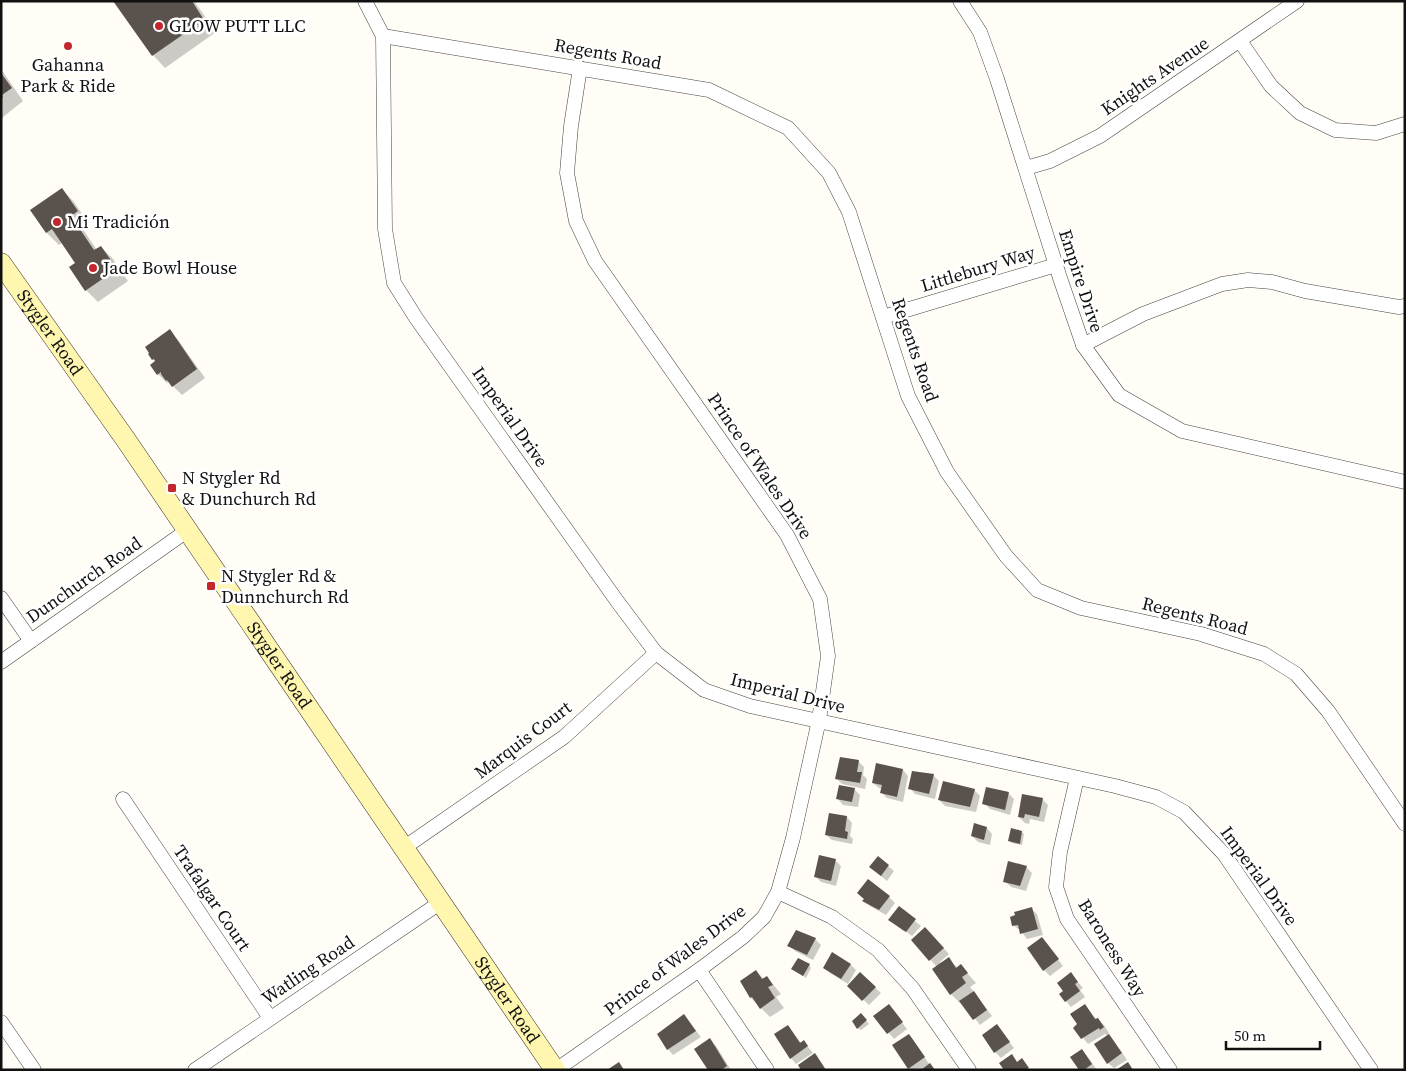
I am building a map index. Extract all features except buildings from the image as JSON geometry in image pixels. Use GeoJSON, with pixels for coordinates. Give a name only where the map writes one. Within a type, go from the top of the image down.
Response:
{"type":"FeatureCollection","features":[{"type":"Feature","properties":{"kind":"main road","name":"Stygler Road"},"geometry":{"type":"LineString","coordinates":[[1,263],[188,530],[555,1070]]}},
{"type":"Feature","properties":{"kind":"street","name":"Imperial Drive"},"geometry":{"type":"LineString","coordinates":[[366,1],[382,36],[385,229],[394,282],[416,318],[656,653],[704,690],[750,706],[1115,786],[1156,797],[1184,812],[1224,854],[1371,1070]]}},
{"type":"Feature","properties":{"kind":"street","name":"Empire Drive"},"geometry":{"type":"LineString","coordinates":[[960,1],[980,32],[997,79],[1083,345],[1119,395],[1182,431],[1405,482]]}},
{"type":"Feature","properties":{"kind":"street","name":"Knights Avenue"},"geometry":{"type":"LineString","coordinates":[[1026,168],[1050,161],[1100,136],[1298,1]]}},
{"type":"Feature","properties":{"kind":"street","name":"Regents Road"},"geometry":{"type":"LineString","coordinates":[[382,36],[709,90],[788,128],[829,173],[850,212],[908,396],[947,472],[1006,556],[1037,590],[1081,608],[1201,634],[1264,654],[1296,674],[1328,711],[1405,824]]}},
{"type":"Feature","properties":{"kind":"street"},"geometry":{"type":"LineString","coordinates":[[1240,41],[1271,86],[1300,113],[1335,130],[1376,133],[1405,124]]}},
{"type":"Feature","properties":{"kind":"street","name":"Prince of Wales Drive"},"geometry":{"type":"LineString","coordinates":[[555,1070],[699,970],[743,937],[764,917],[778,892],[793,838],[819,720],[828,656],[820,599],[787,535],[594,261],[576,220],[567,173],[571,126],[580,68]]}},
{"type":"Feature","properties":{"kind":"street","name":"Littlebury Way"},"geometry":{"type":"LineString","coordinates":[[882,317],[1056,265]]}},
{"type":"Feature","properties":{"kind":"street"},"geometry":{"type":"LineString","coordinates":[[1083,345],[1151,311],[1222,284],[1248,280],[1272,282],[1305,291],[1399,307],[1405,306]]}},
{"type":"Feature","properties":{"kind":"street","name":"Dunchurch Road"},"geometry":{"type":"LineString","coordinates":[[1,662],[188,530]]}},
{"type":"Feature","properties":{"kind":"street"},"geometry":{"type":"LineString","coordinates":[[1,598],[31,641]]}},
{"type":"Feature","properties":{"kind":"street","name":"Marquis Court"},"geometry":{"type":"LineString","coordinates":[[405,847],[564,737],[656,653]]}},
{"type":"Feature","properties":{"kind":"street","name":"Baroness Way"},"geometry":{"type":"LineString","coordinates":[[1077,778],[1060,852],[1056,887],[1067,919],[1170,1070]]}},
{"type":"Feature","properties":{"kind":"street","name":"Trafalgar Court"},"geometry":{"type":"LineString","coordinates":[[123,799],[270,1018]]}},
{"type":"Feature","properties":{"kind":"street"},"geometry":{"type":"LineString","coordinates":[[778,892],[832,917],[878,950],[913,989],[969,1070]]}},
{"type":"Feature","properties":{"kind":"street","name":"Watling Road"},"geometry":{"type":"LineString","coordinates":[[195,1070],[441,902]]}},
{"type":"Feature","properties":{"kind":"street"},"geometry":{"type":"LineString","coordinates":[[699,970],[767,1070]]}},
{"type":"Feature","properties":{"kind":"street"},"geometry":{"type":"LineString","coordinates":[[1,1022],[34,1070]]}},
{"type":"Feature","properties":{"kind":"place","name":"GLOW PUTT LLC"},"geometry":{"type":"Point","coordinates":[159,26]}},
{"type":"Feature","properties":{"kind":"place","name":"Gahanna Park & Ride"},"geometry":{"type":"Point","coordinates":[68,46]}},
{"type":"Feature","properties":{"kind":"place","name":"Mi Tradición"},"geometry":{"type":"Point","coordinates":[57,222]}},
{"type":"Feature","properties":{"kind":"place","name":"Jade Bowl House"},"geometry":{"type":"Point","coordinates":[93,268]}},
{"type":"Feature","properties":{"kind":"place","name":"N Stygler Rd & Dunchurch Rd"},"geometry":{"type":"Point","coordinates":[172,488]}},
{"type":"Feature","properties":{"kind":"place","name":"N Stygler Rd & Dunnchurch Rd"},"geometry":{"type":"Point","coordinates":[211,586]}}]}
